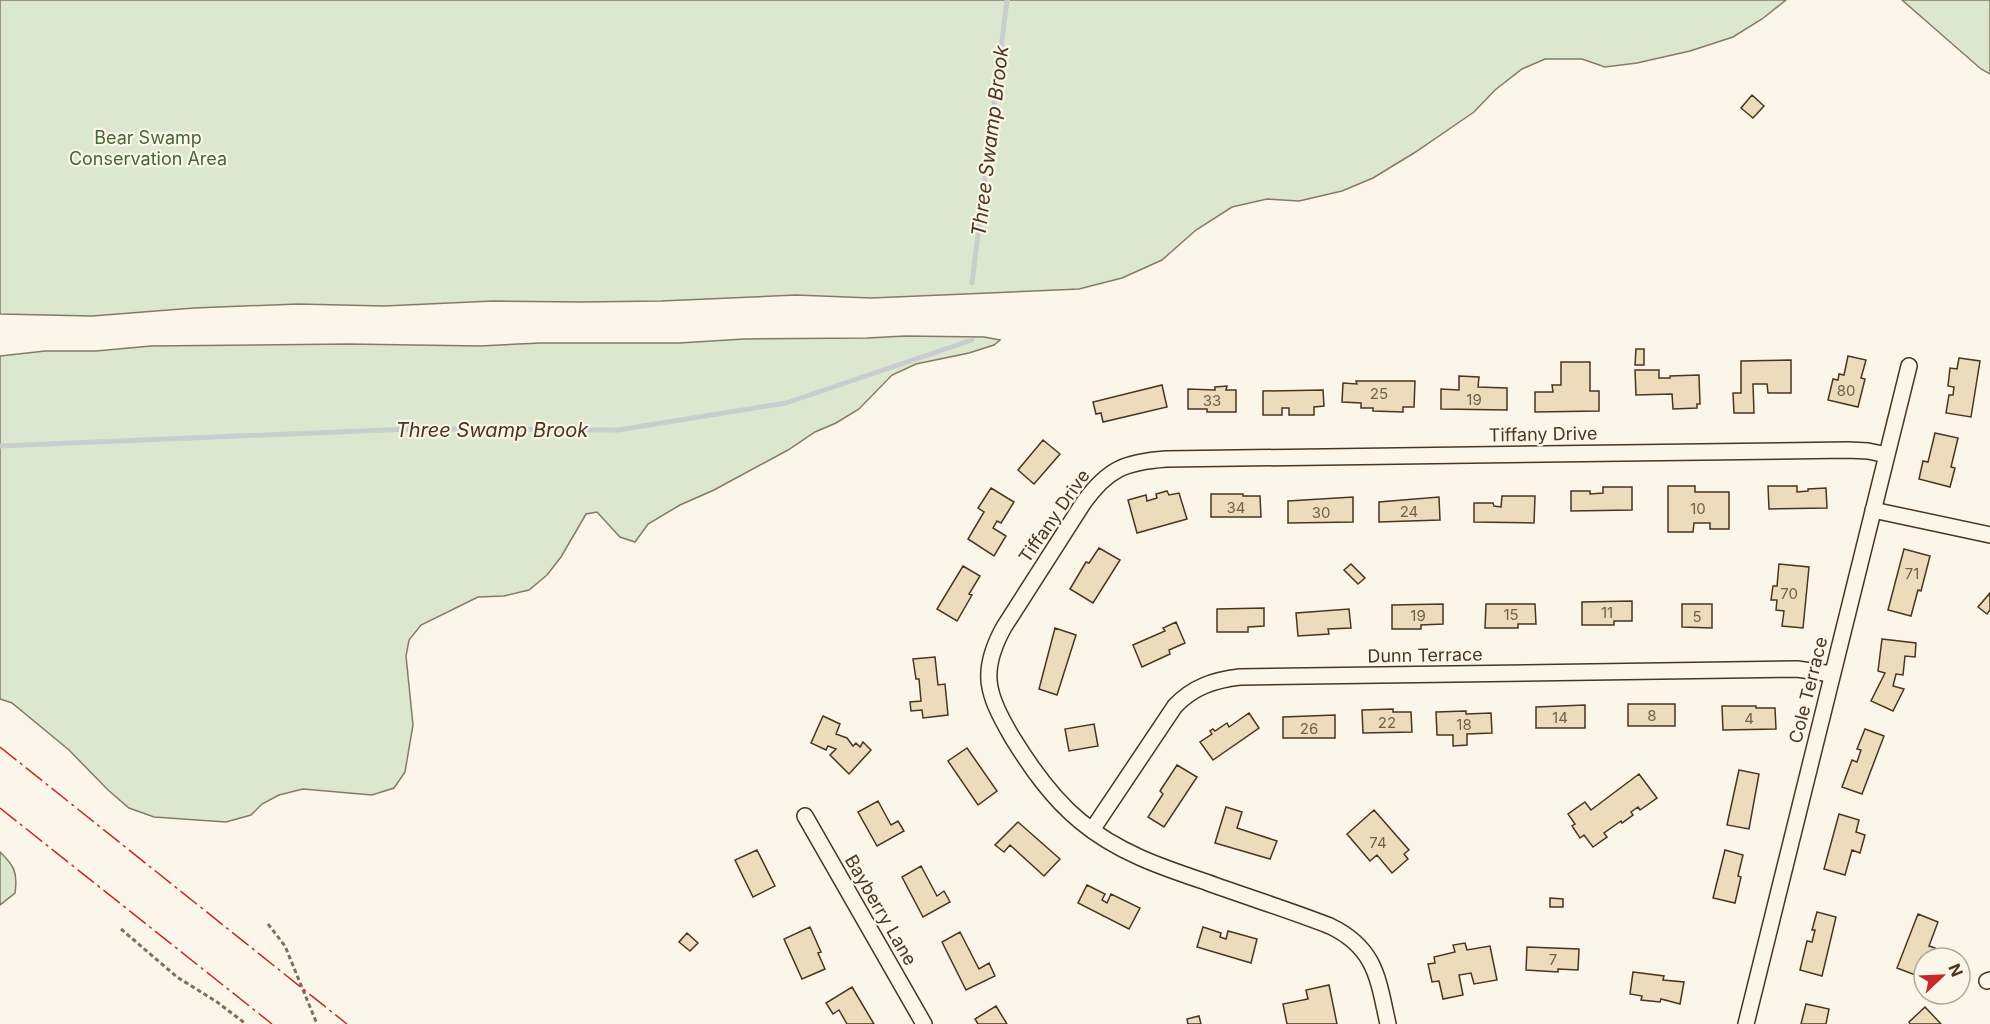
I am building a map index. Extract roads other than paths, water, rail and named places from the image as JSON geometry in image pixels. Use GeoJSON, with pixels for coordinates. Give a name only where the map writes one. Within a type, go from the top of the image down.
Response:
{"type":"FeatureCollection","features":[{"type":"Feature","properties":{"kind":"street","name":"Cole Terrace"},"geometry":{"type":"LineString","coordinates":[[1746,1024],[1909,366]]}},
{"type":"Feature","properties":{"kind":"street","name":"Tiffany Drive"},"geometry":{"type":"LineString","coordinates":[[1388,1024],[1373,967],[1363,949],[1348,936],[1320,922],[1152,864],[1092,830],[1059,801],[1039,778],[1022,754],[998,710],[991,689],[990,657],[1004,627],[1084,502],[1106,476],[1122,466],[1152,460],[1848,450],[1887,455]]}},
{"type":"Feature","properties":{"kind":"street"},"geometry":{"type":"LineString","coordinates":[[1873,510],[1990,535]]}},
{"type":"Feature","properties":{"kind":"street","name":"Dunn Terrace"},"geometry":{"type":"LineString","coordinates":[[1092,830],[1175,706],[1190,692],[1219,680],[1240,677],[1797,669],[1832,674]]}},
{"type":"Feature","properties":{"kind":"street","name":"Bayberry Lane"},"geometry":{"type":"LineString","coordinates":[[805,816],[924,1024]]}},
{"type":"Feature","properties":{"kind":"waterway","name":"Three Swamp Brook"},"geometry":{"type":"LineString","coordinates":[[972,283],[1007,0]]}},
{"type":"Feature","properties":{"kind":"waterway","name":"Three Swamp Brook"},"geometry":{"type":"LineString","coordinates":[[0,446],[409,429],[618,430],[786,403],[972,340]]}},
{"type":"Feature","properties":{"kind":"park label","name":"Bear Swamp Conservation Area"},"geometry":{"type":"Point","coordinates":[148,147]}}]}
